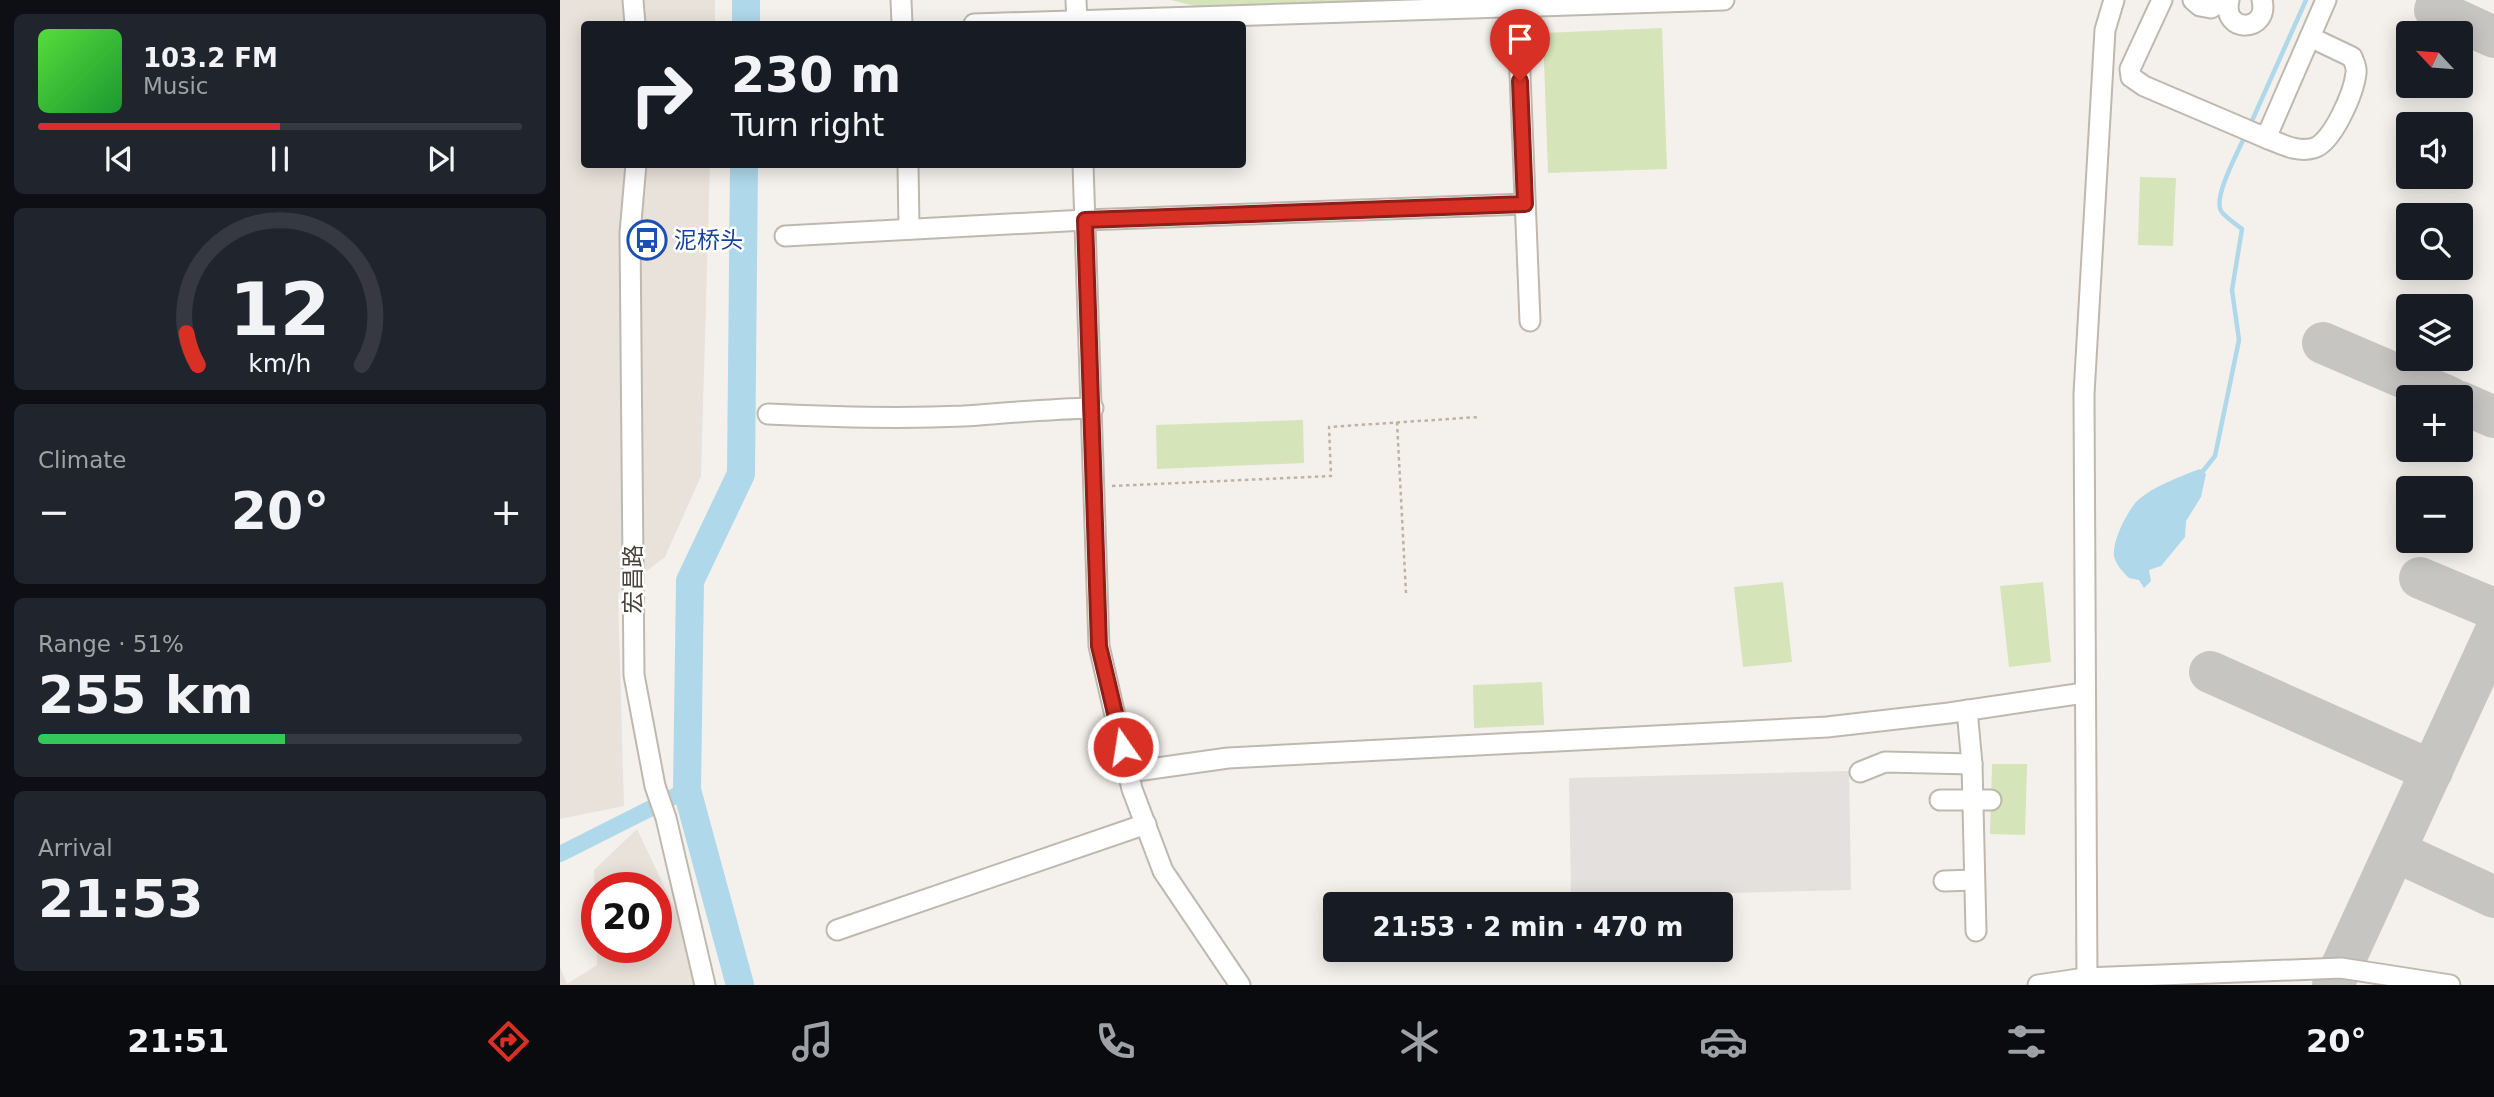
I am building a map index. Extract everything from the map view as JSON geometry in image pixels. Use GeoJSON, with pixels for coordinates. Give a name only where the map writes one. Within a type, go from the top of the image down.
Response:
{"type":"FeatureCollection","features":[{"type":"Feature","properties":{"kind":"street"},"geometry":{"type":"LineString","coordinates":[[633,0],[635,21]]}},
{"type":"Feature","properties":{"kind":"street"},"geometry":{"type":"LineString","coordinates":[[901,0],[902,21]]}},
{"type":"Feature","properties":{"kind":"street"},"geometry":{"type":"LineString","coordinates":[[1076,0],[1077,21]]}},
{"type":"Feature","properties":{"kind":"street"},"geometry":{"type":"LineString","coordinates":[[1121,21],[1517,3],[1724,0]]}},
{"type":"Feature","properties":{"kind":"street"},"geometry":{"type":"LineString","coordinates":[[2086,982],[2084,394],[2105,30],[2113,0]]}},
{"type":"Feature","properties":{"kind":"street"},"geometry":{"type":"LineString","coordinates":[[2162,0],[2130,69],[2131,77],[2144,86],[2292,149],[2305,150],[2323,144],[2334,130],[2357,70],[2352,57],[2310,37]]}},
{"type":"Feature","properties":{"kind":"street"},"geometry":{"type":"LineString","coordinates":[[2193,0],[2205,8],[2225,2],[2235,23],[2247,26],[2262,15],[2262,0]]}},
{"type":"Feature","properties":{"kind":"street"},"geometry":{"type":"LineString","coordinates":[[2266,138],[2326,0]]}},
{"type":"Feature","properties":{"kind":"street"},"geometry":{"type":"LineString","coordinates":[[1517,3],[1530,321]]}},
{"type":"Feature","properties":{"kind":"street","name":"宏昌路"},"geometry":{"type":"LineString","coordinates":[[636,168],[630,233],[634,675],[655,786],[666,818],[705,985]]}},
{"type":"Feature","properties":{"kind":"street"},"geometry":{"type":"LineString","coordinates":[[908,168],[909,229]]}},
{"type":"Feature","properties":{"kind":"street"},"geometry":{"type":"LineString","coordinates":[[1083,168],[1099,646],[1129,772],[1163,872],[1240,985]]}},
{"type":"Feature","properties":{"kind":"street"},"geometry":{"type":"LineString","coordinates":[[785,236],[1085,220],[1525,204]]}},
{"type":"Feature","properties":{"kind":"street"},"geometry":{"type":"LineString","coordinates":[[768,414],[864,418],[1093,408]]}},
{"type":"Feature","properties":{"kind":"street"},"geometry":{"type":"LineString","coordinates":[[1129,772],[1228,758],[1827,727],[2084,693]]}},
{"type":"Feature","properties":{"kind":"street"},"geometry":{"type":"LineString","coordinates":[[1967,710],[1972,764],[1982,800],[1973,880],[1976,931]]}},
{"type":"Feature","properties":{"kind":"street"},"geometry":{"type":"LineString","coordinates":[[1860,772],[1885,762],[1972,764]]}},
{"type":"Feature","properties":{"kind":"street"},"geometry":{"type":"LineString","coordinates":[[1940,800],[1982,800]]}},
{"type":"Feature","properties":{"kind":"street"},"geometry":{"type":"LineString","coordinates":[[837,930],[1146,824]]}},
{"type":"Feature","properties":{"kind":"street"},"geometry":{"type":"LineString","coordinates":[[1944,881],[1973,880]]}},
{"type":"Feature","properties":{"kind":"street"},"geometry":{"type":"LineString","coordinates":[[2038,985],[2341,968],[2450,985]]}},
{"type":"Feature","properties":{"kind":"path"},"geometry":{"type":"LineString","coordinates":[[1095,487],[1331,477],[1329,426],[1479,417]]}},
{"type":"Feature","properties":{"kind":"path"},"geometry":{"type":"LineString","coordinates":[[1397,422],[1406,593]]}},
{"type":"Feature","properties":{"kind":"shaded area"},"geometry":{"type":"Polygon","coordinates":[[[560,0],[715,0],[715,21],[581,21],[581,168],[710,168],[701,476],[665,557],[618,593],[624,806],[560,819],[560,0]]]}},
{"type":"Feature","properties":{"kind":"shaded area"},"geometry":{"type":"Polygon","coordinates":[[[1849,771],[1851,890],[1733,893],[1571,892],[1569,778],[1849,771]]]}},
{"type":"Feature","properties":{"kind":"shaded area"},"geometry":{"type":"Polygon","coordinates":[[[637,829],[657,872],[594,872],[637,829]]]}},
{"type":"Feature","properties":{"kind":"shaded area"},"geometry":{"type":"Polygon","coordinates":[[[672,903],[711,985],[560,985],[560,967],[567,984],[597,965],[672,963],[672,903]]]}},
{"type":"Feature","properties":{"kind":"green space"},"geometry":{"type":"Polygon","coordinates":[[[1171,0],[1384,0],[1199,7],[1171,0]]]}},
{"type":"Feature","properties":{"kind":"green space"},"geometry":{"type":"Polygon","coordinates":[[[1662,28],[1667,169],[1548,173],[1543,33],[1662,28]]]}},
{"type":"Feature","properties":{"kind":"green space"},"geometry":{"type":"Polygon","coordinates":[[[2140,177],[2176,178],[2173,246],[2138,245],[2140,177]]]}},
{"type":"Feature","properties":{"kind":"green space"},"geometry":{"type":"Polygon","coordinates":[[[1303,420],[1304,463],[1157,469],[1156,425],[1303,420]]]}},
{"type":"Feature","properties":{"kind":"green space"},"geometry":{"type":"Polygon","coordinates":[[[1783,582],[1792,662],[1743,667],[1734,587],[1783,582]]]}},
{"type":"Feature","properties":{"kind":"green space"},"geometry":{"type":"Polygon","coordinates":[[[2043,582],[2051,662],[2009,667],[2000,586],[2043,582]]]}},
{"type":"Feature","properties":{"kind":"green space"},"geometry":{"type":"Polygon","coordinates":[[[1542,682],[1544,725],[1474,728],[1473,685],[1542,682]]]}},
{"type":"Feature","properties":{"kind":"green space"},"geometry":{"type":"Polygon","coordinates":[[[1992,764],[2027,764],[2025,835],[1990,834],[1992,764]]]}},
{"type":"Feature","properties":{"kind":"water"},"geometry":{"type":"Polygon","coordinates":[[[2200,469],[2206,474],[2201,497],[2186,521],[2185,537],[2161,566],[2149,570],[2151,581],[2144,588],[2139,580],[2129,578],[2115,559],[2115,543],[2121,527],[2133,506],[2143,496],[2167,482],[2200,469]]]}},
{"type":"Feature","properties":{"kind":"waterway"},"geometry":{"type":"LineString","coordinates":[[746,0],[746,21]]}},
{"type":"Feature","properties":{"kind":"waterway"},"geometry":{"type":"LineString","coordinates":[[2251,123],[2306,0]]}},
{"type":"Feature","properties":{"kind":"waterway"},"geometry":{"type":"LineString","coordinates":[[2203,471],[2215,456],[2239,340],[2232,290],[2242,229],[2223,214],[2219,204],[2223,185],[2244,138]]}},
{"type":"Feature","properties":{"kind":"waterway"},"geometry":{"type":"LineString","coordinates":[[740,985],[687,790],[690,581],[741,474],[744,168]]}},
{"type":"Feature","properties":{"kind":"waterway"},"geometry":{"type":"LineString","coordinates":[[560,854],[687,790]]}},
{"type":"Feature","properties":{"kind":"taxiway"},"geometry":{"type":"LineString","coordinates":[[2435,10],[2494,37]]}},
{"type":"Feature","properties":{"kind":"taxiway"},"geometry":{"type":"LineString","coordinates":[[2323,343],[2421,385]]}},
{"type":"Feature","properties":{"kind":"taxiway"},"geometry":{"type":"LineString","coordinates":[[2473,408],[2494,417]]}},
{"type":"Feature","properties":{"kind":"taxiway"},"geometry":{"type":"LineString","coordinates":[[2420,578],[2494,609]]}},
{"type":"Feature","properties":{"kind":"taxiway"},"geometry":{"type":"LineString","coordinates":[[2333,985],[2494,635]]}},
{"type":"Feature","properties":{"kind":"taxiway"},"geometry":{"type":"LineString","coordinates":[[2210,672],[2432,771]]}},
{"type":"Feature","properties":{"kind":"taxiway"},"geometry":{"type":"LineString","coordinates":[[2395,851],[2494,897]]}},
{"type":"Feature","properties":{"kind":"place","name":"泥桥头"},"geometry":{"type":"Point","coordinates":[647,240]}},
{"type":"Feature","properties":{"kind":"route"},"geometry":{"type":"LineString","coordinates":[[1123,747],[1099,646],[1085,220],[1525,204],[1520,81]]}}]}
